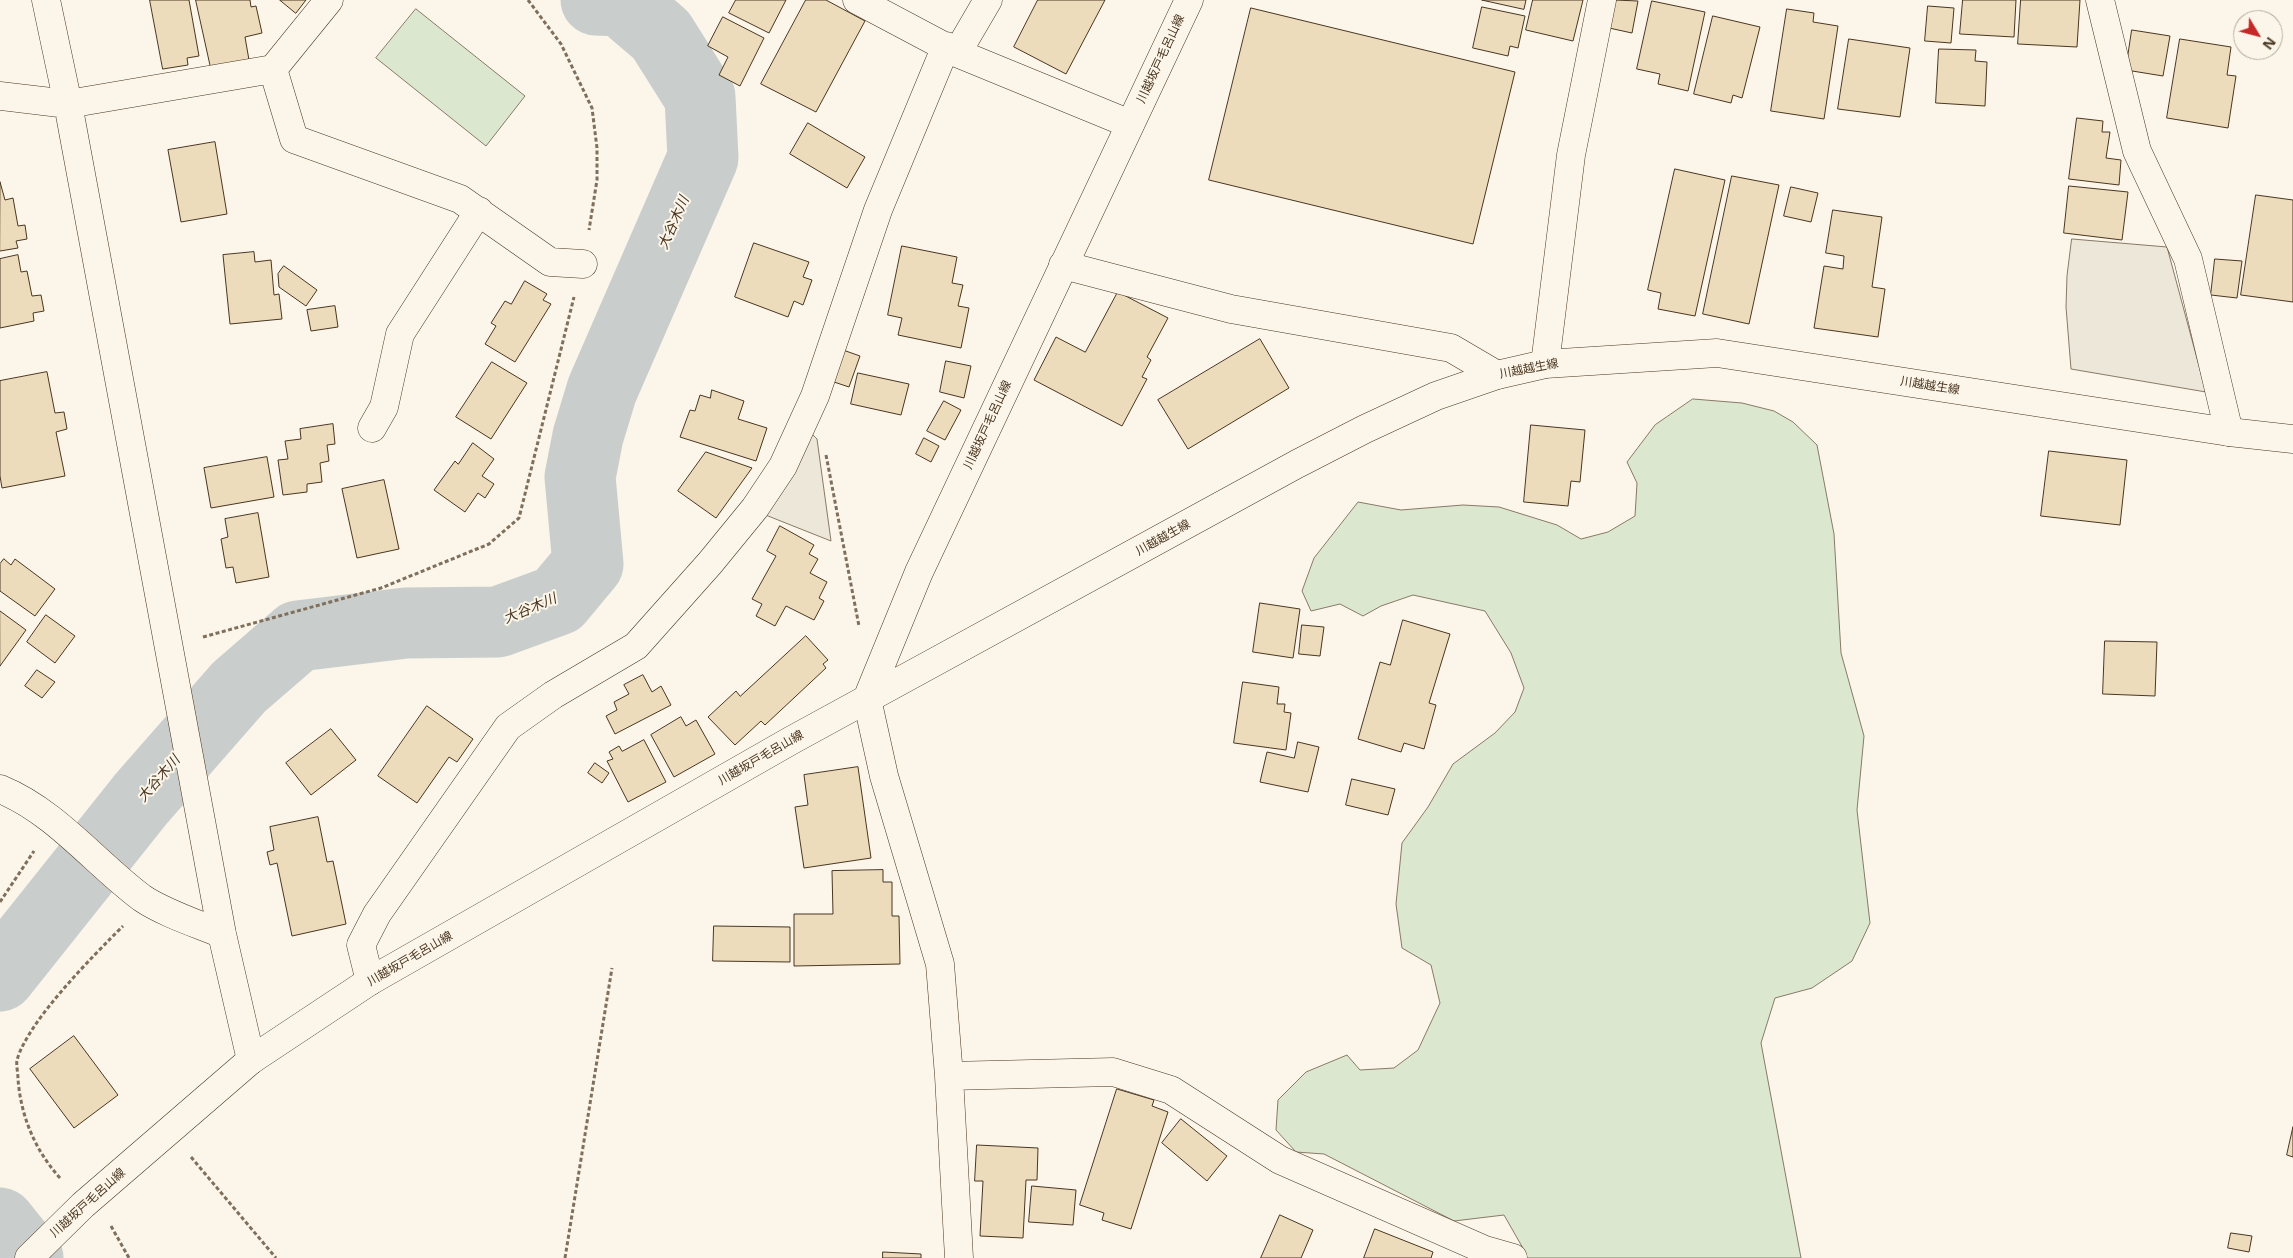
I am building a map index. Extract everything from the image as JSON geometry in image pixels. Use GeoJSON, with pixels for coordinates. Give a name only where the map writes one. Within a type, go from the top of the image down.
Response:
{"type":"FeatureCollection","features":[{"type":"Feature","properties":{"kind":"street"},"geometry":{"type":"LineString","coordinates":[[46,0],[68,104],[222,934],[251,1060]]}},
{"type":"Feature","properties":{"kind":"street"},"geometry":{"type":"LineString","coordinates":[[0,96],[68,104],[274,69],[329,0]]}},
{"type":"Feature","properties":{"kind":"street"},"geometry":{"type":"LineString","coordinates":[[857,0],[951,50],[1130,124]]}},
{"type":"Feature","properties":{"kind":"street"},"geometry":{"type":"LineString","coordinates":[[370,981],[361,945],[377,914],[508,727],[553,695],[636,646],[710,563],[755,508],[783,466],[815,396],[878,210],[951,50],[988,0]]}},
{"type":"Feature","properties":{"kind":"street","name":"川越坂戸毛呂山線"},"geometry":{"type":"LineString","coordinates":[[29,1258],[80,1208],[251,1060],[370,981],[867,698],[919,572],[1189,0]]}},
{"type":"Feature","properties":{"kind":"street"},"geometry":{"type":"LineString","coordinates":[[1545,364],[1571,155],[1602,0]]}},
{"type":"Feature","properties":{"kind":"street"},"geometry":{"type":"LineString","coordinates":[[2100,0],[2137,152],[2188,259],[2229,432]]}},
{"type":"Feature","properties":{"kind":"street"},"geometry":{"type":"LineString","coordinates":[[274,69],[294,139],[460,199],[550,262],[583,264]]}},
{"type":"Feature","properties":{"kind":"street"},"geometry":{"type":"LineString","coordinates":[[372,428],[384,407],[400,334],[479,211]]}},
{"type":"Feature","properties":{"kind":"street"},"geometry":{"type":"LineString","coordinates":[[1063,265],[1231,310],[1452,348],[1497,375]]}},
{"type":"Feature","properties":{"kind":"street","name":"川越越生線"},"geometry":{"type":"LineString","coordinates":[[867,698],[1365,429],[1436,396],[1497,375],[1545,364],[1717,352],[2229,432],[2293,439]]}},
{"type":"Feature","properties":{"kind":"street"},"geometry":{"type":"LineString","coordinates":[[867,698],[884,776],[940,964],[949,1076],[959,1258]]}},
{"type":"Feature","properties":{"kind":"street"},"geometry":{"type":"LineString","coordinates":[[0,789],[22,798],[58,825],[145,899],[222,934]]}},
{"type":"Feature","properties":{"kind":"street"},"geometry":{"type":"LineString","coordinates":[[949,1076],[1113,1072],[1171,1090],[1280,1160],[1485,1250],[1513,1258]]}},
{"type":"Feature","properties":{"kind":"path"},"geometry":{"type":"LineString","coordinates":[[168,647],[381,588],[489,544],[519,518],[583,264],[597,180],[597,148],[592,108],[561,44],[528,0]]}},
{"type":"Feature","properties":{"kind":"path"},"geometry":{"type":"LineString","coordinates":[[815,396],[860,631]]}},
{"type":"Feature","properties":{"kind":"path"},"geometry":{"type":"LineString","coordinates":[[0,902],[58,825]]}},
{"type":"Feature","properties":{"kind":"path"},"geometry":{"type":"LineString","coordinates":[[80,1208],[47,1163],[31,1137],[19,1096],[17,1061],[35,1023],[145,899]]}},
{"type":"Feature","properties":{"kind":"path"},"geometry":{"type":"LineString","coordinates":[[565,1258],[612,968]]}},
{"type":"Feature","properties":{"kind":"path"},"geometry":{"type":"LineString","coordinates":[[170,1132],[276,1258]]}},
{"type":"Feature","properties":{"kind":"green space"},"geometry":{"type":"Polygon","coordinates":[[[416,9],[525,96],[486,146],[376,58],[416,9]]]}},
{"type":"Feature","properties":{"kind":"green space"},"geometry":{"type":"Polygon","coordinates":[[[1693,399],[1742,403],[1774,411],[1793,422],[1817,445],[1834,534],[1841,653],[1864,736],[1857,810],[1870,923],[1852,961],[1812,988],[1775,998],[1761,1043],[1801,1258],[1516,1258],[1524,1250],[1504,1215],[1454,1221],[1324,1154],[1296,1152],[1276,1130],[1278,1100],[1306,1072],[1347,1055],[1360,1070],[1394,1068],[1418,1050],[1440,1003],[1431,965],[1402,948],[1396,904],[1402,843],[1428,807],[1453,764],[1495,733],[1515,712],[1524,688],[1511,653],[1485,611],[1413,595],[1381,606],[1363,616],[1340,604],[1311,611],[1302,591],[1314,558],[1358,502],[1401,510],[1463,505],[1499,507],[1557,525],[1581,539],[1608,532],[1635,516],[1637,483],[1627,462],[1655,425],[1693,399]]]}},
{"type":"Feature","properties":{"kind":"shaded area"},"geometry":{"type":"Polygon","coordinates":[[[2072,239],[2167,247],[2206,392],[2071,369],[2066,307],[2067,276],[2072,239]]]}},
{"type":"Feature","properties":{"kind":"shaded area"},"geometry":{"type":"Polygon","coordinates":[[[810,432],[817,439],[831,541],[763,514],[810,432]]]}},
{"type":"Feature","properties":{"kind":"building"},"geometry":{"type":"Polygon","coordinates":[[[150,0],[189,0],[199,56],[187,58],[188,65],[163,69],[150,0]]]}},
{"type":"Feature","properties":{"kind":"building"},"geometry":{"type":"Polygon","coordinates":[[[196,0],[250,0],[251,7],[256,6],[262,33],[245,37],[249,60],[211,68],[196,0]]]}},
{"type":"Feature","properties":{"kind":"building"},"geometry":{"type":"Polygon","coordinates":[[[280,0],[306,0],[296,13],[280,0]]]}},
{"type":"Feature","properties":{"kind":"building"},"geometry":{"type":"Polygon","coordinates":[[[736,0],[786,0],[769,33],[729,13],[736,0]]]}},
{"type":"Feature","properties":{"kind":"building"},"geometry":{"type":"Polygon","coordinates":[[[806,0],[826,0],[865,21],[816,112],[761,84],[806,0]]]}},
{"type":"Feature","properties":{"kind":"building"},"geometry":{"type":"Polygon","coordinates":[[[1038,0],[1105,0],[1066,74],[1014,47],[1038,0]]]}},
{"type":"Feature","properties":{"kind":"building"},"geometry":{"type":"Polygon","coordinates":[[[1482,0],[1526,0],[1524,9],[1482,0]]]}},
{"type":"Feature","properties":{"kind":"building"},"geometry":{"type":"Polygon","coordinates":[[[1533,0],[1583,0],[1573,41],[1526,30],[1533,0]]]}},
{"type":"Feature","properties":{"kind":"building"},"geometry":{"type":"Polygon","coordinates":[[[1615,0],[1638,1],[1632,33],[1609,28],[1615,0]]]}},
{"type":"Feature","properties":{"kind":"building"},"geometry":{"type":"Polygon","coordinates":[[[1963,0],[2016,0],[2014,37],[1960,34],[1963,0]]]}},
{"type":"Feature","properties":{"kind":"building"},"geometry":{"type":"Polygon","coordinates":[[[2021,0],[2080,0],[2077,47],[2018,44],[2021,0]]]}},
{"type":"Feature","properties":{"kind":"building"},"geometry":{"type":"Polygon","coordinates":[[[1652,1],[1705,12],[1688,91],[1658,84],[1660,74],[1637,69],[1652,1]]]}},
{"type":"Feature","properties":{"kind":"building"},"geometry":{"type":"Polygon","coordinates":[[[1928,6],[1954,8],[1951,43],[1925,41],[1928,6]]]}},
{"type":"Feature","properties":{"kind":"building"},"geometry":{"type":"Polygon","coordinates":[[[1482,7],[1525,16],[1518,48],[1510,46],[1508,56],[1473,48],[1482,7]]]}},
{"type":"Feature","properties":{"kind":"building"},"geometry":{"type":"Polygon","coordinates":[[[1251,8],[1515,72],[1473,244],[1209,180],[1251,8]]]}},
{"type":"Feature","properties":{"kind":"building"},"geometry":{"type":"Polygon","coordinates":[[[1787,9],[1814,13],[1813,22],[1838,26],[1824,119],[1771,111],[1787,9]]]}},
{"type":"Feature","properties":{"kind":"building"},"geometry":{"type":"Polygon","coordinates":[[[1713,16],[1760,27],[1742,98],[1733,95],[1731,103],[1694,94],[1713,16]]]}},
{"type":"Feature","properties":{"kind":"building"},"geometry":{"type":"Polygon","coordinates":[[[723,17],[764,38],[740,86],[719,75],[728,57],[708,46],[723,17]]]}},
{"type":"Feature","properties":{"kind":"building"},"geometry":{"type":"Polygon","coordinates":[[[2132,30],[2170,36],[2163,76],[2126,70],[2132,30]]]}},
{"type":"Feature","properties":{"kind":"building"},"geometry":{"type":"Polygon","coordinates":[[[1849,39],[1910,48],[1900,117],[1838,109],[1849,39]]]}},
{"type":"Feature","properties":{"kind":"building"},"geometry":{"type":"Polygon","coordinates":[[[2180,39],[2231,47],[2227,75],[2236,76],[2228,128],[2167,118],[2180,39]]]}},
{"type":"Feature","properties":{"kind":"building"},"geometry":{"type":"Polygon","coordinates":[[[1939,49],[1976,50],[1975,61],[1987,62],[1985,106],[1936,103],[1939,49]]]}},
{"type":"Feature","properties":{"kind":"building"},"geometry":{"type":"Polygon","coordinates":[[[2077,118],[2103,121],[2102,132],[2110,132],[2106,158],[2121,160],[2119,185],[2069,179],[2077,118]]]}},
{"type":"Feature","properties":{"kind":"building"},"geometry":{"type":"Polygon","coordinates":[[[808,123],[865,157],[847,188],[790,154],[808,123]]]}},
{"type":"Feature","properties":{"kind":"building"},"geometry":{"type":"Polygon","coordinates":[[[215,142],[227,214],[181,222],[168,150],[215,142]]]}},
{"type":"Feature","properties":{"kind":"building"},"geometry":{"type":"Polygon","coordinates":[[[1675,169],[1725,180],[1695,316],[1658,309],[1661,293],[1648,290],[1675,169]]]}},
{"type":"Feature","properties":{"kind":"building"},"geometry":{"type":"Polygon","coordinates":[[[1732,176],[1779,185],[1749,324],[1703,314],[1732,176]]]}},
{"type":"Feature","properties":{"kind":"building"},"geometry":{"type":"Polygon","coordinates":[[[0,182],[5,200],[13,198],[18,226],[25,225],[27,239],[16,241],[18,248],[0,251],[0,182]]]}},
{"type":"Feature","properties":{"kind":"building"},"geometry":{"type":"Polygon","coordinates":[[[2069,186],[2128,192],[2122,240],[2064,233],[2069,186]]]}},
{"type":"Feature","properties":{"kind":"building"},"geometry":{"type":"Polygon","coordinates":[[[1791,187],[1818,193],[1811,222],[1784,216],[1791,187]]]}},
{"type":"Feature","properties":{"kind":"building"},"geometry":{"type":"Polygon","coordinates":[[[2256,195],[2293,200],[2293,302],[2241,295],[2256,195]]]}},
{"type":"Feature","properties":{"kind":"building"},"geometry":{"type":"Polygon","coordinates":[[[1833,210],[1882,217],[1872,287],[1885,289],[1878,337],[1814,328],[1824,266],[1843,269],[1844,256],[1826,253],[1833,210]]]}},
{"type":"Feature","properties":{"kind":"building"},"geometry":{"type":"Polygon","coordinates":[[[754,243],[809,262],[803,277],[812,280],[803,305],[794,301],[788,317],[735,297],[754,243]]]}},
{"type":"Feature","properties":{"kind":"building"},"geometry":{"type":"Polygon","coordinates":[[[902,246],[957,257],[952,283],[963,285],[958,306],[969,308],[961,348],[898,335],[902,318],[888,315],[902,246]]]}},
{"type":"Feature","properties":{"kind":"building"},"geometry":{"type":"Polygon","coordinates":[[[254,252],[255,262],[271,260],[274,295],[279,294],[282,319],[230,324],[223,255],[254,252]]]}},
{"type":"Feature","properties":{"kind":"building"},"geometry":{"type":"Polygon","coordinates":[[[18,255],[21,272],[27,271],[32,296],[41,295],[44,311],[33,313],[34,321],[0,328],[0,259],[18,255]]]}},
{"type":"Feature","properties":{"kind":"building"},"geometry":{"type":"Polygon","coordinates":[[[2215,259],[2242,261],[2237,298],[2211,295],[2215,259]]]}},
{"type":"Feature","properties":{"kind":"building"},"geometry":{"type":"Polygon","coordinates":[[[284,266],[317,290],[306,306],[279,287],[278,274],[284,266]]]}},
{"type":"Feature","properties":{"kind":"building"},"geometry":{"type":"Polygon","coordinates":[[[525,281],[547,294],[543,300],[551,304],[515,362],[485,344],[496,326],[491,323],[505,301],[511,304],[525,281]]]}},
{"type":"Feature","properties":{"kind":"building"},"geometry":{"type":"Polygon","coordinates":[[[1118,292],[1168,318],[1147,357],[1151,360],[1142,377],[1147,379],[1122,426],[1034,380],[1056,337],[1085,352],[1118,292]]]}},
{"type":"Feature","properties":{"kind":"building"},"geometry":{"type":"Polygon","coordinates":[[[335,306],[338,327],[311,331],[307,310],[335,306]]]}},
{"type":"Feature","properties":{"kind":"building"},"geometry":{"type":"Polygon","coordinates":[[[1260,339],[1289,388],[1188,449],[1158,400],[1260,339]]]}},
{"type":"Feature","properties":{"kind":"building"},"geometry":{"type":"Polygon","coordinates":[[[843,350],[860,356],[849,387],[831,381],[843,350]]]}},
{"type":"Feature","properties":{"kind":"building"},"geometry":{"type":"Polygon","coordinates":[[[946,361],[971,366],[964,398],[940,392],[946,361]]]}},
{"type":"Feature","properties":{"kind":"building"},"geometry":{"type":"Polygon","coordinates":[[[492,362],[527,383],[491,439],[456,417],[492,362]]]}},
{"type":"Feature","properties":{"kind":"building"},"geometry":{"type":"Polygon","coordinates":[[[47,372],[55,413],[64,412],[67,429],[56,432],[65,476],[2,488],[0,476],[0,381],[47,372]]]}},
{"type":"Feature","properties":{"kind":"building"},"geometry":{"type":"Polygon","coordinates":[[[858,373],[909,384],[901,415],[851,404],[858,373]]]}},
{"type":"Feature","properties":{"kind":"building"},"geometry":{"type":"Polygon","coordinates":[[[712,390],[744,401],[738,419],[767,428],[756,461],[680,437],[690,410],[695,411],[700,395],[710,398],[712,390]]]}},
{"type":"Feature","properties":{"kind":"building"},"geometry":{"type":"Polygon","coordinates":[[[944,401],[961,410],[945,440],[927,431],[944,401]]]}},
{"type":"Feature","properties":{"kind":"building"},"geometry":{"type":"Polygon","coordinates":[[[333,424],[335,444],[327,445],[329,461],[320,463],[322,482],[307,484],[307,492],[283,495],[278,460],[288,459],[285,441],[301,439],[300,429],[333,424]]]}},
{"type":"Feature","properties":{"kind":"building"},"geometry":{"type":"Polygon","coordinates":[[[1531,425],[1585,430],[1580,482],[1571,481],[1568,506],[1524,502],[1531,425]]]}},
{"type":"Feature","properties":{"kind":"building"},"geometry":{"type":"Polygon","coordinates":[[[924,438],[939,446],[931,462],[916,454],[924,438]]]}},
{"type":"Feature","properties":{"kind":"building"},"geometry":{"type":"Polygon","coordinates":[[[473,443],[494,459],[482,476],[494,484],[485,498],[478,493],[465,512],[434,490],[455,461],[458,464],[473,443]]]}},
{"type":"Feature","properties":{"kind":"building"},"geometry":{"type":"Polygon","coordinates":[[[2049,451],[2127,460],[2120,525],[2041,516],[2049,451]]]}},
{"type":"Feature","properties":{"kind":"building"},"geometry":{"type":"Polygon","coordinates":[[[706,452],[752,468],[716,518],[678,491],[706,452]]]}},
{"type":"Feature","properties":{"kind":"building"},"geometry":{"type":"Polygon","coordinates":[[[267,457],[274,497],[211,508],[204,468],[267,457]]]}},
{"type":"Feature","properties":{"kind":"building"},"geometry":{"type":"Polygon","coordinates":[[[384,480],[399,549],[357,558],[342,489],[384,480]]]}},
{"type":"Feature","properties":{"kind":"building"},"geometry":{"type":"Polygon","coordinates":[[[258,513],[269,577],[236,583],[233,567],[226,568],[221,539],[228,537],[225,519],[258,513]]]}},
{"type":"Feature","properties":{"kind":"building"},"geometry":{"type":"Polygon","coordinates":[[[780,526],[814,545],[809,554],[818,559],[810,573],[827,582],[819,598],[824,601],[814,620],[786,606],[775,626],[756,616],[762,604],[752,599],[776,556],[767,551],[780,526]]]}},
{"type":"Feature","properties":{"kind":"building"},"geometry":{"type":"Polygon","coordinates":[[[4,559],[11,565],[15,559],[55,589],[35,616],[0,591],[0,564],[4,559]]]}},
{"type":"Feature","properties":{"kind":"building"},"geometry":{"type":"Polygon","coordinates":[[[1260,603],[1300,609],[1293,658],[1253,652],[1260,603]]]}},
{"type":"Feature","properties":{"kind":"building"},"geometry":{"type":"Polygon","coordinates":[[[0,611],[26,630],[0,666],[0,611]]]}},
{"type":"Feature","properties":{"kind":"building"},"geometry":{"type":"Polygon","coordinates":[[[46,615],[75,636],[55,663],[27,642],[46,615]]]}},
{"type":"Feature","properties":{"kind":"building"},"geometry":{"type":"Polygon","coordinates":[[[1403,620],[1450,634],[1429,703],[1436,705],[1424,749],[1404,743],[1401,752],[1358,739],[1380,662],[1390,665],[1403,620]]]}},
{"type":"Feature","properties":{"kind":"building"},"geometry":{"type":"Polygon","coordinates":[[[1302,625],[1324,627],[1320,656],[1299,654],[1302,625]]]}},
{"type":"Feature","properties":{"kind":"building"},"geometry":{"type":"Polygon","coordinates":[[[806,636],[828,660],[823,664],[826,668],[765,725],[761,721],[735,745],[708,717],[736,691],[740,696],[806,636]]]}},
{"type":"Feature","properties":{"kind":"building"},"geometry":{"type":"Polygon","coordinates":[[[2105,641],[2157,642],[2155,696],[2103,694],[2105,641]]]}},
{"type":"Feature","properties":{"kind":"building"},"geometry":{"type":"Polygon","coordinates":[[[37,670],[55,682],[42,698],[25,686],[37,670]]]}},
{"type":"Feature","properties":{"kind":"building"},"geometry":{"type":"Polygon","coordinates":[[[643,675],[652,692],[661,686],[671,705],[615,734],[606,716],[617,710],[614,702],[629,694],[624,685],[643,675]]]}},
{"type":"Feature","properties":{"kind":"building"},"geometry":{"type":"Polygon","coordinates":[[[1243,682],[1279,687],[1277,704],[1285,704],[1284,712],[1291,713],[1286,750],[1234,743],[1243,682]]]}},
{"type":"Feature","properties":{"kind":"building"},"geometry":{"type":"Polygon","coordinates":[[[427,706],[473,739],[457,762],[449,757],[417,803],[378,776],[427,706]]]}},
{"type":"Feature","properties":{"kind":"building"},"geometry":{"type":"Polygon","coordinates":[[[681,717],[686,726],[696,720],[715,754],[674,777],[651,735],[681,717]]]}},
{"type":"Feature","properties":{"kind":"building"},"geometry":{"type":"Polygon","coordinates":[[[331,729],[356,760],[311,795],[286,763],[331,729]]]}},
{"type":"Feature","properties":{"kind":"building"},"geometry":{"type":"Polygon","coordinates":[[[644,740],[666,782],[628,802],[607,761],[613,759],[609,752],[619,746],[622,751],[644,740]]]}},
{"type":"Feature","properties":{"kind":"building"},"geometry":{"type":"Polygon","coordinates":[[[1298,742],[1319,747],[1308,792],[1260,782],[1267,752],[1294,758],[1298,742]]]}},
{"type":"Feature","properties":{"kind":"building"},"geometry":{"type":"Polygon","coordinates":[[[595,763],[609,773],[602,783],[588,773],[595,763]]]}},
{"type":"Feature","properties":{"kind":"building"},"geometry":{"type":"Polygon","coordinates":[[[858,767],[871,858],[804,868],[795,807],[808,805],[804,775],[858,767]]]}},
{"type":"Feature","properties":{"kind":"building"},"geometry":{"type":"Polygon","coordinates":[[[1352,779],[1395,789],[1388,815],[1346,805],[1352,779]]]}},
{"type":"Feature","properties":{"kind":"building"},"geometry":{"type":"Polygon","coordinates":[[[318,817],[327,862],[333,861],[346,924],[292,936],[277,863],[270,865],[267,852],[274,850],[270,827],[318,817]]]}},
{"type":"Feature","properties":{"kind":"building"},"geometry":{"type":"Polygon","coordinates":[[[883,870],[883,882],[892,882],[892,916],[899,916],[900,964],[794,966],[794,914],[833,914],[832,871],[883,870]]]}},
{"type":"Feature","properties":{"kind":"building"},"geometry":{"type":"Polygon","coordinates":[[[714,926],[790,927],[790,962],[713,961],[714,926]]]}},
{"type":"Feature","properties":{"kind":"building"},"geometry":{"type":"Polygon","coordinates":[[[74,1036],[118,1095],[74,1128],[30,1069],[74,1036]]]}},
{"type":"Feature","properties":{"kind":"building"},"geometry":{"type":"Polygon","coordinates":[[[1117,1089],[1154,1100],[1152,1106],[1168,1112],[1131,1229],[1102,1220],[1104,1213],[1080,1205],[1117,1089]]]}},
{"type":"Feature","properties":{"kind":"building"},"geometry":{"type":"Polygon","coordinates":[[[1181,1119],[1227,1156],[1207,1181],[1162,1143],[1181,1119]]]}},
{"type":"Feature","properties":{"kind":"building"},"geometry":{"type":"Polygon","coordinates":[[[2293,1127],[2293,1157],[2287,1155],[2293,1127]]]}},
{"type":"Feature","properties":{"kind":"building"},"geometry":{"type":"Polygon","coordinates":[[[977,1145],[1038,1148],[1037,1180],[1026,1180],[1023,1238],[980,1236],[983,1181],[975,1181],[977,1145]]]}},
{"type":"Feature","properties":{"kind":"building"},"geometry":{"type":"Polygon","coordinates":[[[1032,1186],[1076,1190],[1073,1225],[1029,1222],[1032,1186]]]}},
{"type":"Feature","properties":{"kind":"building"},"geometry":{"type":"Polygon","coordinates":[[[1280,1215],[1313,1230],[1301,1258],[1261,1258],[1280,1215]]]}},
{"type":"Feature","properties":{"kind":"building"},"geometry":{"type":"Polygon","coordinates":[[[1375,1229],[1433,1252],[1431,1258],[1364,1258],[1375,1229]]]}},
{"type":"Feature","properties":{"kind":"building"},"geometry":{"type":"Polygon","coordinates":[[[2231,1233],[2252,1236],[2249,1252],[2228,1248],[2231,1233]]]}},
{"type":"Feature","properties":{"kind":"building"},"geometry":{"type":"Polygon","coordinates":[[[883,1252],[921,1254],[921,1258],[883,1258],[883,1252]]]}},
{"type":"Feature","properties":{"kind":"waterway","name":"大谷木川"},"geometry":{"type":"LineString","coordinates":[[0,976],[141,799],[239,687],[298,636],[406,623],[498,622],[558,600],[588,564],[580,477],[588,436],[602,390],[703,158],[700,97],[661,35],[621,1],[596,0]]}},
{"type":"Feature","properties":{"kind":"waterway","name":"大谷木川"},"geometry":{"type":"LineString","coordinates":[[0,1223],[28,1258]]}}]}
